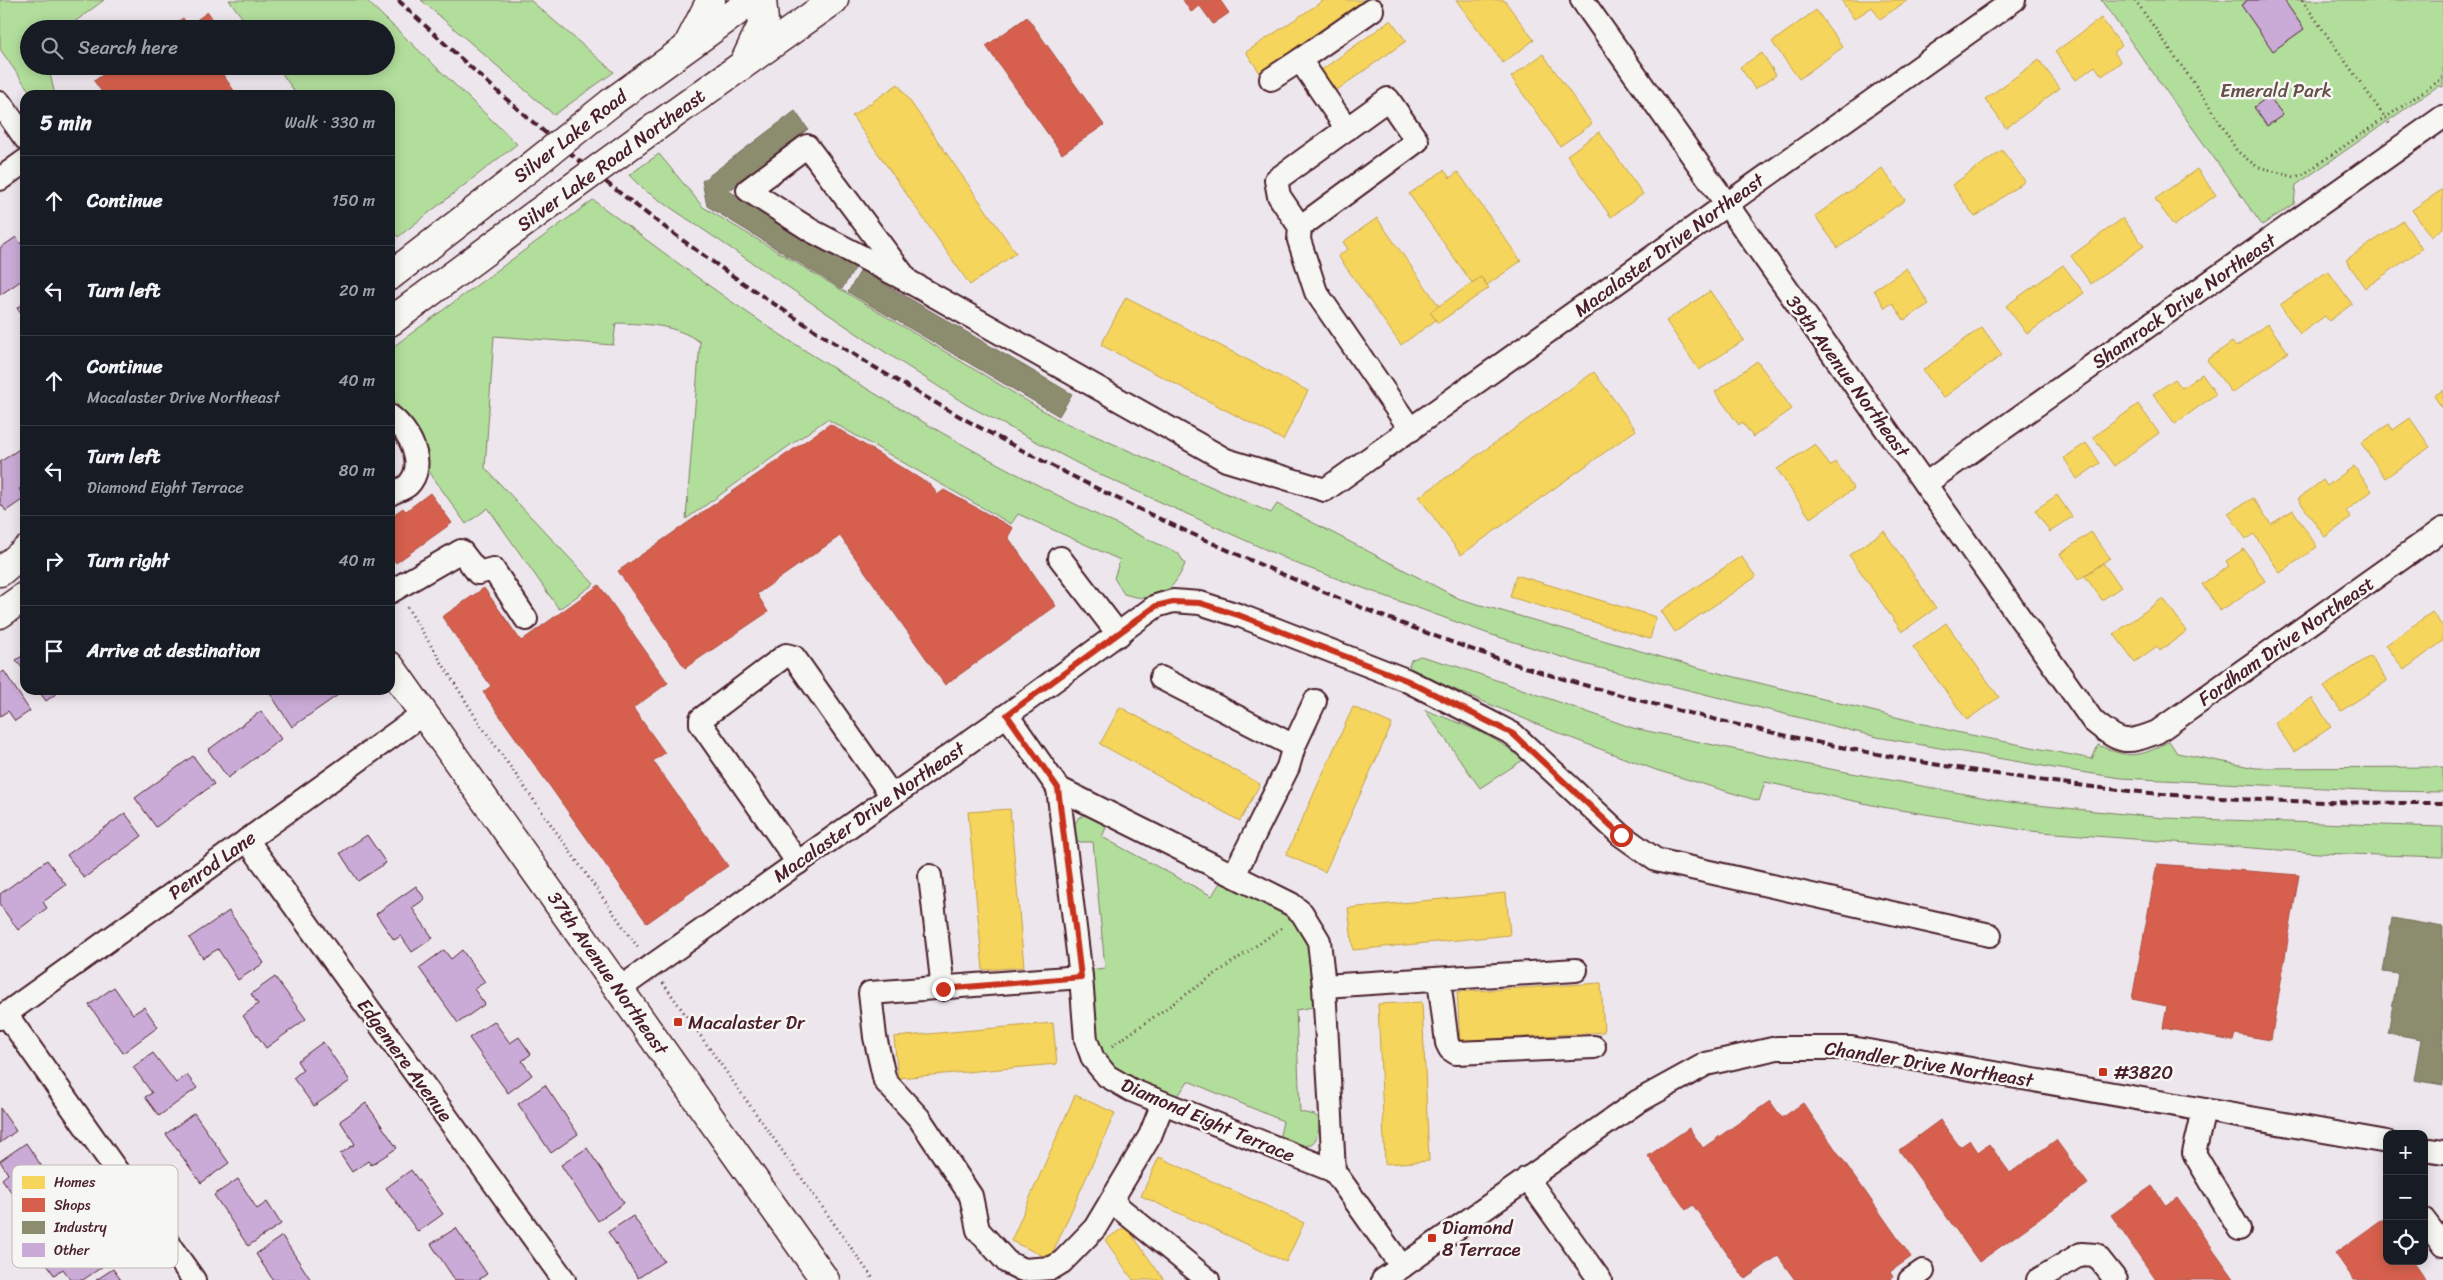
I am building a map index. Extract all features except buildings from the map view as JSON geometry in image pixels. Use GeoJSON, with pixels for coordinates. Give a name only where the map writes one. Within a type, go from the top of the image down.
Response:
{"type":"FeatureCollection","features":[{"type":"Feature","properties":{"kind":"main road"},"geometry":{"type":"LineString","coordinates":[[688,47],[711,0]]}},
{"type":"Feature","properties":{"kind":"main road","name":"Silver Lake Road"},"geometry":{"type":"LineString","coordinates":[[395,272],[613,102],[754,0]]}},
{"type":"Feature","properties":{"kind":"main road"},"geometry":{"type":"LineString","coordinates":[[743,65],[764,21],[762,0]]}},
{"type":"Feature","properties":{"kind":"main road","name":"Silver Lake Road Northeast"},"geometry":{"type":"LineString","coordinates":[[395,318],[650,131],[834,0]]}},
{"type":"Feature","properties":{"kind":"main road"},"geometry":{"type":"LineString","coordinates":[[0,572],[20,556]]}},
{"type":"Feature","properties":{"kind":"main road"},"geometry":{"type":"LineString","coordinates":[[0,614],[20,600]]}},
{"type":"Feature","properties":{"kind":"main road","name":"37th Avenue Northeast"},"geometry":{"type":"LineString","coordinates":[[395,673],[826,1280]]}},
{"type":"Feature","properties":{"kind":"street","name":"39th Avenue Northeast"},"geometry":{"type":"LineString","coordinates":[[1582,0],[2093,721],[2123,741]]}},
{"type":"Feature","properties":{"kind":"street","name":"Macalaster Drive Northeast"},"geometry":{"type":"LineString","coordinates":[[908,282],[1226,460],[1325,490],[2014,0]]}},
{"type":"Feature","properties":{"kind":"street"},"geometry":{"type":"LineString","coordinates":[[1271,79],[1372,10]]}},
{"type":"Feature","properties":{"kind":"street"},"geometry":{"type":"LineString","coordinates":[[1300,60],[1347,129]]}},
{"type":"Feature","properties":{"kind":"street"},"geometry":{"type":"LineString","coordinates":[[1300,227],[1417,142],[1388,99],[1276,180],[1279,196],[1300,227],[1299,240],[1316,292],[1411,430]]}},
{"type":"Feature","properties":{"kind":"street"},"geometry":{"type":"LineString","coordinates":[[0,103],[20,131]]}},
{"type":"Feature","properties":{"kind":"street","name":"Shamrock Drive Northeast"},"geometry":{"type":"LineString","coordinates":[[1925,484],[2443,117]]}},
{"type":"Feature","properties":{"kind":"street"},"geometry":{"type":"LineString","coordinates":[[807,146],[908,282],[812,231],[748,190],[807,146]]}},
{"type":"Feature","properties":{"kind":"street"},"geometry":{"type":"LineString","coordinates":[[0,179],[20,165]]}},
{"type":"Feature","properties":{"kind":"street"},"geometry":{"type":"LineString","coordinates":[[395,419],[413,445],[417,461],[415,473],[407,486],[395,492]]}},
{"type":"Feature","properties":{"kind":"street","name":"Fordham Drive Northeast"},"geometry":{"type":"LineString","coordinates":[[2123,741],[2139,739],[2157,732],[2443,529]]}},
{"type":"Feature","properties":{"kind":"street"},"geometry":{"type":"LineString","coordinates":[[395,589],[461,551],[478,573],[492,569],[526,620]]}},
{"type":"Feature","properties":{"kind":"street"},"geometry":{"type":"LineString","coordinates":[[1060,558],[1119,635]]}},
{"type":"Feature","properties":{"kind":"street","name":"Macalaster Drive Northeast"},"geometry":{"type":"LineString","coordinates":[[619,989],[1007,715],[1119,635],[1156,606],[1173,602],[1200,603],[1241,616],[1406,680],[1513,734],[1621,835],[1656,860],[1990,935]]}},
{"type":"Feature","properties":{"kind":"street"},"geometry":{"type":"LineString","coordinates":[[798,862],[701,724],[701,719],[786,655],[794,657],[892,796]]}},
{"type":"Feature","properties":{"kind":"street"},"geometry":{"type":"LineString","coordinates":[[1161,678],[1294,746]]}},
{"type":"Feature","properties":{"kind":"street"},"geometry":{"type":"LineString","coordinates":[[1234,875],[1288,767],[1294,746],[1315,701]]}},
{"type":"Feature","properties":{"kind":"street","name":"Penrod Lane"},"geometry":{"type":"LineString","coordinates":[[3,1016],[424,714]]}},
{"type":"Feature","properties":{"kind":"street","name":"Diamond Eight Terrace"},"geometry":{"type":"LineString","coordinates":[[1007,715],[1058,788],[1081,977],[1086,1040],[1093,1059],[1107,1076],[1131,1090],[1334,1171],[1324,986],[1319,942],[1302,914],[1291,904],[1058,788]]}},
{"type":"Feature","properties":{"kind":"street","name":"Edgemere Avenue"},"geometry":{"type":"LineString","coordinates":[[247,840],[564,1280]]}},
{"type":"Feature","properties":{"kind":"street"},"geometry":{"type":"LineString","coordinates":[[930,876],[943,989]]}},
{"type":"Feature","properties":{"kind":"street"},"geometry":{"type":"LineString","coordinates":[[1324,986],[1576,970]]}},
{"type":"Feature","properties":{"kind":"street"},"geometry":{"type":"LineString","coordinates":[[1081,977],[943,989],[870,993],[885,1081],[919,1118],[971,1196],[978,1230],[994,1250],[1007,1262],[1023,1270],[1052,1268],[1062,1262],[1095,1228],[1150,1136],[1162,1103]]}},
{"type":"Feature","properties":{"kind":"street"},"geometry":{"type":"LineString","coordinates":[[1439,979],[1447,1043],[1450,1050],[1456,1054],[1594,1048]]}},
{"type":"Feature","properties":{"kind":"street"},"geometry":{"type":"LineString","coordinates":[[3,1016],[111,1165]]}},
{"type":"Feature","properties":{"kind":"street","name":"Chandler Drive Northeast"},"geometry":{"type":"LineString","coordinates":[[1383,1280],[1636,1102],[1706,1064],[1777,1048],[1851,1048],[2383,1141]]}},
{"type":"Feature","properties":{"kind":"street"},"geometry":{"type":"LineString","coordinates":[[2204,1110],[2194,1153],[2239,1229]]}},
{"type":"Feature","properties":{"kind":"street"},"geometry":{"type":"LineString","coordinates":[[2428,1150],[2443,1152]]}},
{"type":"Feature","properties":{"kind":"street"},"geometry":{"type":"LineString","coordinates":[[1334,1171],[1402,1267]]}},
{"type":"Feature","properties":{"kind":"street"},"geometry":{"type":"LineString","coordinates":[[1527,1178],[1600,1280]]}},
{"type":"Feature","properties":{"kind":"street"},"geometry":{"type":"LineString","coordinates":[[1111,1201],[1208,1280]]}},
{"type":"Feature","properties":{"kind":"street"},"geometry":{"type":"LineString","coordinates":[[2428,1225],[2443,1245]]}},
{"type":"Feature","properties":{"kind":"street"},"geometry":{"type":"LineString","coordinates":[[2038,1280],[2081,1254],[2096,1255],[2116,1280]]}},
{"type":"Feature","properties":{"kind":"street"},"geometry":{"type":"LineString","coordinates":[[178,1258],[194,1280]]}},
{"type":"Feature","properties":{"kind":"path"},"geometry":{"type":"LineString","coordinates":[[2135,0],[2210,106],[2229,141],[2246,160],[2256,166],[2294,177],[2304,174],[2443,78]]}},
{"type":"Feature","properties":{"kind":"path"},"geometry":{"type":"LineString","coordinates":[[2302,0],[2404,145]]}},
{"type":"Feature","properties":{"kind":"path"},"geometry":{"type":"LineString","coordinates":[[395,593],[480,724],[633,941]]}},
{"type":"Feature","properties":{"kind":"path"},"geometry":{"type":"LineString","coordinates":[[1093,1059],[1302,914]]}},
{"type":"Feature","properties":{"kind":"path"},"geometry":{"type":"LineString","coordinates":[[665,986],[874,1280]]}},
{"type":"Feature","properties":{"kind":"green space"},"geometry":{"type":"Polygon","coordinates":[[[0,0],[104,0],[77,20],[20,20],[20,75],[50,75],[54,90],[29,90],[0,49],[0,0]]]}},
{"type":"Feature","properties":{"kind":"green space"},"geometry":{"type":"Polygon","coordinates":[[[229,0],[366,0],[387,20],[244,20],[229,0]]]}},
{"type":"Feature","properties":{"kind":"green space"},"geometry":{"type":"Polygon","coordinates":[[[421,0],[530,0],[614,72],[554,115],[421,0]]]}},
{"type":"Feature","properties":{"kind":"green space","name":"Emerald Park"},"geometry":{"type":"Polygon","coordinates":[[[2101,0],[2443,0],[2443,87],[2438,86],[2296,185],[2294,204],[2262,225],[2101,0]]]}},
{"type":"Feature","properties":{"kind":"green space"},"geometry":{"type":"Polygon","coordinates":[[[395,28],[517,144],[398,237],[395,234],[395,90],[294,90],[283,75],[395,75],[395,28]]]}},
{"type":"Feature","properties":{"kind":"green space"},"geometry":{"type":"Polygon","coordinates":[[[659,154],[703,207],[1059,420],[1271,513],[1277,504],[1460,599],[1703,669],[1956,732],[2092,759],[2098,745],[2118,753],[2134,755],[2150,751],[2169,741],[2177,753],[2256,768],[2443,767],[2443,792],[2384,791],[2121,778],[2054,768],[1877,737],[1584,664],[1489,634],[1300,565],[1094,472],[967,405],[868,341],[643,189],[629,175],[659,154]]]}},
{"type":"Feature","properties":{"kind":"green space"},"geometry":{"type":"Polygon","coordinates":[[[593,200],[725,297],[851,379],[942,433],[1035,484],[1178,553],[1185,564],[1174,583],[1162,594],[1145,598],[1124,594],[1114,578],[1120,560],[1018,514],[1011,524],[827,419],[686,519],[700,342],[670,328],[616,323],[613,345],[494,336],[485,468],[594,584],[559,609],[488,508],[466,524],[428,470],[427,458],[417,436],[395,401],[395,345],[593,200]]]}},
{"type":"Feature","properties":{"kind":"green space"},"geometry":{"type":"Polygon","coordinates":[[[1420,656],[1456,666],[1633,728],[1809,765],[2008,802],[2163,818],[2443,827],[2443,857],[2318,853],[2029,831],[1882,807],[1765,782],[1759,801],[1656,770],[1563,735],[1413,672],[1409,666],[1411,660],[1420,656]]]}},
{"type":"Feature","properties":{"kind":"green space"},"geometry":{"type":"Polygon","coordinates":[[[1425,710],[1464,725],[1501,743],[1523,760],[1480,788],[1425,710]]]}},
{"type":"Feature","properties":{"kind":"green space"},"geometry":{"type":"Polygon","coordinates":[[[1092,812],[1109,821],[1102,837],[1212,896],[1222,879],[1264,900],[1289,918],[1299,929],[1307,942],[1311,957],[1314,1007],[1296,1010],[1300,1112],[1315,1115],[1319,1119],[1319,1130],[1313,1143],[1302,1146],[1279,1140],[1283,1121],[1188,1081],[1176,1099],[1131,1079],[1117,1070],[1108,1061],[1101,1050],[1094,1024],[1088,970],[1105,968],[1093,842],[1073,842],[1075,824],[1078,818],[1092,812]]]}},
{"type":"Feature","properties":{"kind":"railway"},"geometry":{"type":"LineString","coordinates":[[398,0],[506,99],[620,193],[690,246],[762,296],[835,343],[987,431],[1143,511],[1223,548],[1385,617],[1508,662],[1617,694],[1752,728],[1887,756],[2024,778],[2137,792],[2268,800],[2443,803]]}},
{"type":"Feature","properties":{"kind":"place","name":"Macalaster Dr"},"geometry":{"type":"Point","coordinates":[678,1022]}},
{"type":"Feature","properties":{"kind":"place","name":"#3820"},"geometry":{"type":"Point","coordinates":[2103,1072]}},
{"type":"Feature","properties":{"kind":"place","name":"Diamond 8 Terrace"},"geometry":{"type":"Point","coordinates":[1432,1238]}},
{"type":"Feature","properties":{"kind":"route"},"geometry":{"type":"LineString","coordinates":[[943,989],[1081,977],[1058,788],[1007,715],[1119,635],[1156,606],[1173,602],[1200,603],[1241,616],[1406,680],[1513,734],[1621,835]]}}]}
